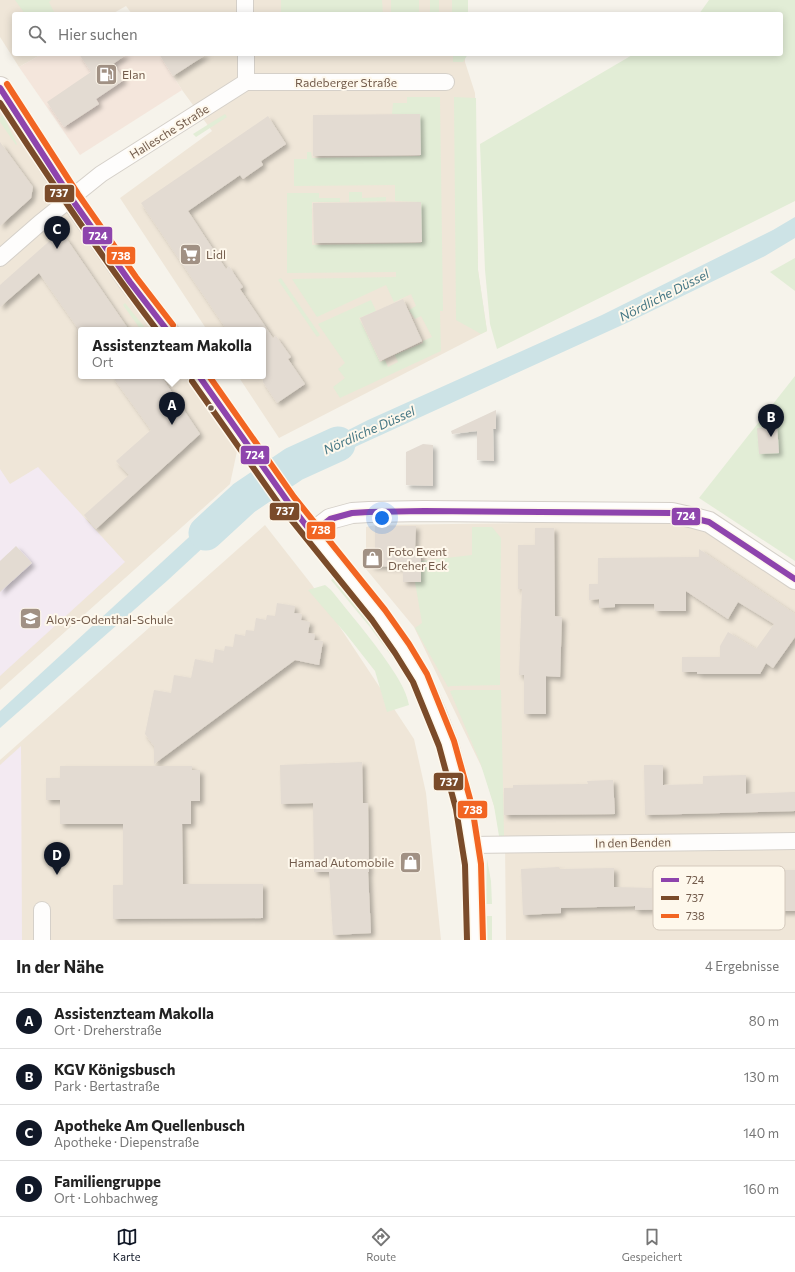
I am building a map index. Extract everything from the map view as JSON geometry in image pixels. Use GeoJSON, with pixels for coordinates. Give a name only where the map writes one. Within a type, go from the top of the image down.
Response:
{"type":"FeatureCollection","features":[{"type":"Feature","properties":{"kind":"main road"},"geometry":{"type":"LineString","coordinates":[[0,88],[71,198],[130,282],[165,327]]}},
{"type":"Feature","properties":{"kind":"main road"},"geometry":{"type":"LineString","coordinates":[[201,379],[288,502],[378,615],[420,678],[447,744],[462,800],[473,871],[474,940]]}},
{"type":"Feature","properties":{"kind":"street"},"geometry":{"type":"LineString","coordinates":[[245,0],[245,12]]}},
{"type":"Feature","properties":{"kind":"street"},"geometry":{"type":"LineString","coordinates":[[246,56],[246,82]]}},
{"type":"Feature","properties":{"kind":"street","name":"Radeberger Straße"},"geometry":{"type":"LineString","coordinates":[[246,82],[446,82]]}},
{"type":"Feature","properties":{"kind":"street","name":"Hallesche Straße"},"geometry":{"type":"LineString","coordinates":[[0,258],[40,223],[101,174],[246,82]]}},
{"type":"Feature","properties":{"kind":"street"},"geometry":{"type":"LineString","coordinates":[[312,533],[330,519],[352,513],[368,512],[432,511],[672,513],[709,522],[795,579]]}},
{"type":"Feature","properties":{"kind":"street","name":"In den Benden"},"geometry":{"type":"LineString","coordinates":[[470,844],[795,841]]}},
{"type":"Feature","properties":{"kind":"street"},"geometry":{"type":"LineString","coordinates":[[42,910],[42,940]]}},
{"type":"Feature","properties":{"kind":"shaded area"},"geometry":{"type":"Polygon","coordinates":[[[0,0],[464,0],[464,12],[130,12],[126,6],[116,12],[12,12],[12,56],[0,37],[0,0]]]}},
{"type":"Feature","properties":{"kind":"shaded area"},"geometry":{"type":"Polygon","coordinates":[[[12,56],[38,56],[19,67],[12,56]]]}},
{"type":"Feature","properties":{"kind":"shaded area"},"geometry":{"type":"Polygon","coordinates":[[[38,56],[160,56],[182,90],[80,155],[19,67],[38,56]]]}},
{"type":"Feature","properties":{"kind":"shaded area"},"geometry":{"type":"Polygon","coordinates":[[[160,56],[465,56],[465,62],[475,93],[478,270],[487,331],[279,438],[240,379],[266,379],[266,327],[205,327],[120,198],[212,131],[182,90],[160,56]]]}},
{"type":"Feature","properties":{"kind":"shaded area"},"geometry":{"type":"Polygon","coordinates":[[[0,103],[159,327],[78,327],[78,379],[195,379],[239,442],[230,484],[0,690],[0,103]]]}},
{"type":"Feature","properties":{"kind":"shaded area","name":"Aloys-Odenthal-Schule"},"geometry":{"type":"Polygon","coordinates":[[[38,467],[125,562],[0,676],[0,469],[10,484],[38,467]]]}},
{"type":"Feature","properties":{"kind":"shaded area"},"geometry":{"type":"Polygon","coordinates":[[[669,521],[705,528],[795,587],[795,940],[506,940],[505,843],[484,772],[414,627],[366,569],[366,527],[376,525],[669,521]]]}},
{"type":"Feature","properties":{"kind":"shaded area"},"geometry":{"type":"Polygon","coordinates":[[[265,525],[312,585],[414,739],[426,793],[441,940],[0,940],[0,760],[265,525]]]}},
{"type":"Feature","properties":{"kind":"shaded area"},"geometry":{"type":"Polygon","coordinates":[[[21,746],[22,940],[0,940],[0,765],[21,746]]]}},
{"type":"Feature","properties":{"kind":"green space"},"geometry":{"type":"Polygon","coordinates":[[[15,0],[51,0],[49,2],[54,12],[24,12],[15,0]]]}},
{"type":"Feature","properties":{"kind":"green space"},"geometry":{"type":"Polygon","coordinates":[[[281,0],[382,0],[383,12],[281,12],[281,0]]]}},
{"type":"Feature","properties":{"kind":"green space"},"geometry":{"type":"Polygon","coordinates":[[[391,0],[419,0],[419,12],[391,12],[391,0]]]}},
{"type":"Feature","properties":{"kind":"green space"},"geometry":{"type":"Polygon","coordinates":[[[430,0],[439,0],[439,12],[430,12],[430,0]]]}},
{"type":"Feature","properties":{"kind":"green space"},"geometry":{"type":"Polygon","coordinates":[[[452,0],[468,0],[468,12],[452,12],[452,0]]]}},
{"type":"Feature","properties":{"kind":"green space"},"geometry":{"type":"Polygon","coordinates":[[[709,0],[795,0],[795,201],[497,349],[490,324],[485,270],[480,144],[631,56],[783,56],[783,12],[700,12],[709,0]]]}},
{"type":"Feature","properties":{"kind":"green space"},"geometry":{"type":"Polygon","coordinates":[[[453,56],[467,56],[463,62],[453,62],[453,56]]]}},
{"type":"Feature","properties":{"kind":"green space"},"geometry":{"type":"Polygon","coordinates":[[[407,97],[440,97],[443,311],[440,311],[441,351],[340,398],[333,387],[345,378],[338,369],[345,363],[318,324],[371,300],[376,311],[359,318],[380,362],[385,360],[388,367],[398,362],[395,355],[423,343],[423,341],[432,337],[421,316],[415,319],[409,310],[416,306],[411,294],[394,302],[386,285],[317,317],[292,279],[396,277],[396,272],[287,273],[287,193],[319,193],[319,198],[340,198],[340,202],[312,202],[312,245],[421,243],[421,202],[395,201],[395,185],[294,186],[294,159],[307,159],[307,152],[311,152],[312,158],[420,156],[420,114],[392,114],[393,103],[407,103],[407,97]]]}},
{"type":"Feature","properties":{"kind":"green space"},"geometry":{"type":"Polygon","coordinates":[[[454,97],[476,98],[478,270],[487,331],[481,334],[456,320],[454,97]]]}},
{"type":"Feature","properties":{"kind":"green space"},"geometry":{"type":"Polygon","coordinates":[[[225,114],[227,117],[196,137],[193,134],[225,114]]]}},
{"type":"Feature","properties":{"kind":"green space"},"geometry":{"type":"Polygon","coordinates":[[[3,115],[17,144],[16,145],[0,122],[0,117],[3,115]]]}},
{"type":"Feature","properties":{"kind":"green space"},"geometry":{"type":"Polygon","coordinates":[[[349,192],[362,192],[362,198],[386,197],[386,201],[349,202],[349,192]]]}},
{"type":"Feature","properties":{"kind":"green space"},"geometry":{"type":"Polygon","coordinates":[[[795,258],[795,291],[770,272],[795,258]]]}},
{"type":"Feature","properties":{"kind":"green space"},"geometry":{"type":"Polygon","coordinates":[[[281,278],[320,335],[317,337],[278,280],[281,278]]]}},
{"type":"Feature","properties":{"kind":"green space"},"geometry":{"type":"Polygon","coordinates":[[[125,303],[145,327],[139,327],[123,305],[125,303]]]}},
{"type":"Feature","properties":{"kind":"green space"},"geometry":{"type":"Polygon","coordinates":[[[795,376],[795,561],[699,498],[795,376]]]}},
{"type":"Feature","properties":{"kind":"green space"},"geometry":{"type":"Polygon","coordinates":[[[472,527],[492,527],[501,538],[500,685],[448,687],[415,628],[422,623],[415,582],[421,561],[472,555],[472,527]]]}},
{"type":"Feature","properties":{"kind":"green space"},"geometry":{"type":"Polygon","coordinates":[[[333,579],[385,642],[402,668],[401,669],[370,627],[331,580],[333,579]]]}},
{"type":"Feature","properties":{"kind":"green space"},"geometry":{"type":"Polygon","coordinates":[[[325,585],[331,590],[383,656],[401,684],[409,705],[387,712],[375,671],[346,634],[308,590],[325,585]]]}},
{"type":"Feature","properties":{"kind":"green space"},"geometry":{"type":"Polygon","coordinates":[[[501,690],[504,836],[499,836],[494,806],[480,762],[450,691],[501,690]]]}},
{"type":"Feature","properties":{"kind":"green space"},"geometry":{"type":"Polygon","coordinates":[[[487,859],[491,881],[492,904],[486,904],[487,859]]]}},
{"type":"Feature","properties":{"kind":"green space"},"geometry":{"type":"Polygon","coordinates":[[[486,916],[492,916],[492,940],[487,940],[486,916]]]}},
{"type":"Feature","properties":{"kind":"water"},"geometry":{"type":"Polygon","coordinates":[[[795,217],[795,238],[765,256],[631,321],[300,472],[291,459],[368,420],[602,315],[773,230],[795,217]]]}},
{"type":"Feature","properties":{"kind":"water"},"geometry":{"type":"Polygon","coordinates":[[[237,493],[247,507],[168,580],[0,728],[0,711],[237,493]]]}},
{"type":"Feature","properties":{"kind":"building"},"geometry":{"type":"Polygon","coordinates":[[[80,56],[124,56],[113,64],[124,80],[96,99],[99,104],[64,127],[47,102],[91,72],[80,56]]]}},
{"type":"Feature","properties":{"kind":"building"},"geometry":{"type":"Polygon","coordinates":[[[160,56],[204,56],[173,76],[160,56]]]}},
{"type":"Feature","properties":{"kind":"building"},"geometry":{"type":"Polygon","coordinates":[[[420,114],[421,155],[313,156],[313,115],[420,114]]]}},
{"type":"Feature","properties":{"kind":"building"},"geometry":{"type":"Polygon","coordinates":[[[268,116],[286,144],[261,161],[263,165],[243,179],[240,175],[188,211],[226,269],[229,266],[243,287],[240,289],[266,327],[225,327],[141,203],[268,116]]]}},
{"type":"Feature","properties":{"kind":"building"},"geometry":{"type":"Polygon","coordinates":[[[0,142],[33,187],[31,198],[0,226],[0,142]]]}},
{"type":"Feature","properties":{"kind":"building"},"geometry":{"type":"Polygon","coordinates":[[[421,202],[422,242],[314,243],[313,203],[421,202]]]}},
{"type":"Feature","properties":{"kind":"building"},"geometry":{"type":"Polygon","coordinates":[[[55,236],[66,238],[127,327],[78,327],[78,329],[39,273],[0,307],[0,285],[55,236]]]}},
{"type":"Feature","properties":{"kind":"building"},"geometry":{"type":"Polygon","coordinates":[[[403,299],[422,341],[380,361],[360,318],[403,299]]]}},
{"type":"Feature","properties":{"kind":"building"},"geometry":{"type":"Polygon","coordinates":[[[266,328],[273,338],[276,336],[291,357],[288,359],[305,384],[277,403],[263,382],[263,379],[266,379],[266,328]]]}},
{"type":"Feature","properties":{"kind":"building"},"geometry":{"type":"Polygon","coordinates":[[[114,379],[163,379],[200,434],[96,529],[84,515],[129,475],[116,461],[151,430],[114,379]]]}},
{"type":"Feature","properties":{"kind":"building"},"geometry":{"type":"Polygon","coordinates":[[[496,410],[496,429],[493,429],[494,461],[477,460],[477,431],[452,434],[451,431],[496,410]]]}},
{"type":"Feature","properties":{"kind":"building"},"geometry":{"type":"Polygon","coordinates":[[[777,426],[779,453],[759,454],[757,428],[777,426]]]}},
{"type":"Feature","properties":{"kind":"building"},"geometry":{"type":"Polygon","coordinates":[[[423,444],[433,445],[433,486],[406,485],[406,452],[423,444]]]}},
{"type":"Feature","properties":{"kind":"building"},"geometry":{"type":"Polygon","coordinates":[[[375,526],[416,526],[415,548],[421,549],[421,582],[403,582],[403,567],[371,566],[371,548],[375,548],[375,526]]]}},
{"type":"Feature","properties":{"kind":"building"},"geometry":{"type":"Polygon","coordinates":[[[535,528],[554,528],[555,616],[562,617],[560,677],[546,676],[546,714],[524,714],[524,675],[519,675],[522,589],[518,589],[518,545],[535,545],[535,528]]]}},
{"type":"Feature","properties":{"kind":"building"},"geometry":{"type":"Polygon","coordinates":[[[16,546],[32,563],[0,592],[0,561],[16,546]]]}},
{"type":"Feature","properties":{"kind":"building"},"geometry":{"type":"Polygon","coordinates":[[[699,549],[795,614],[795,637],[773,668],[766,663],[760,674],[697,674],[697,672],[682,672],[682,657],[720,657],[720,646],[728,632],[756,649],[774,624],[738,602],[728,619],[686,591],[686,611],[655,611],[654,604],[615,604],[615,607],[599,608],[599,599],[589,600],[589,584],[598,584],[598,558],[699,557],[699,549]]]}},
{"type":"Feature","properties":{"kind":"building"},"geometry":{"type":"Polygon","coordinates":[[[277,603],[295,606],[294,613],[302,614],[301,620],[310,622],[308,633],[315,634],[314,640],[323,641],[319,665],[295,660],[154,764],[154,746],[145,734],[154,690],[171,693],[174,675],[191,678],[195,659],[213,663],[215,649],[224,651],[225,646],[233,647],[235,634],[245,636],[246,630],[254,631],[256,618],[266,620],[267,615],[275,616],[277,603]]]}},
{"type":"Feature","properties":{"kind":"building"},"geometry":{"type":"Polygon","coordinates":[[[362,762],[363,803],[368,803],[368,872],[371,933],[333,935],[329,872],[314,872],[313,803],[281,804],[280,765],[362,762]]]}},
{"type":"Feature","properties":{"kind":"building"},"geometry":{"type":"Polygon","coordinates":[[[644,765],[663,765],[663,785],[703,784],[703,776],[746,775],[746,794],[795,792],[795,811],[645,815],[644,765]]]}},
{"type":"Feature","properties":{"kind":"building"},"geometry":{"type":"Polygon","coordinates":[[[60,766],[192,766],[192,770],[200,770],[200,801],[191,801],[191,824],[182,824],[183,884],[263,884],[263,918],[113,919],[113,885],[123,885],[123,824],[60,824],[60,800],[46,800],[46,778],[60,778],[60,766]]]}},
{"type":"Feature","properties":{"kind":"building"},"geometry":{"type":"Polygon","coordinates":[[[613,780],[615,814],[504,815],[504,788],[513,788],[513,785],[588,784],[587,781],[613,780]]]}},
{"type":"Feature","properties":{"kind":"building"},"geometry":{"type":"Polygon","coordinates":[[[559,867],[559,869],[614,868],[614,887],[652,888],[653,871],[653,910],[635,910],[635,906],[561,908],[561,913],[523,915],[521,869],[559,867]]]}},
{"type":"Feature","properties":{"kind":"building"},"geometry":{"type":"Polygon","coordinates":[[[785,870],[795,870],[795,911],[785,911],[785,870]]]}},
{"type":"Feature","properties":{"kind":"waterway","name":"Nördliche Düssel"},"geometry":{"type":"LineString","coordinates":[[206,533],[244,498],[294,464],[338,444]]}},
{"type":"Feature","properties":{"kind":"transit line","name":"738"},"geometry":{"type":"LineString","coordinates":[[7,84],[78,194],[136,277],[173,325]]}},
{"type":"Feature","properties":{"kind":"transit line","name":"724"},"geometry":{"type":"LineString","coordinates":[[0,88],[71,198],[130,282],[165,327]]}},
{"type":"Feature","properties":{"kind":"transit line","name":"737"},"geometry":{"type":"LineString","coordinates":[[0,103],[76,218],[155,327]]}},
{"type":"Feature","properties":{"kind":"transit line","name":"724"},"geometry":{"type":"LineString","coordinates":[[201,379],[288,502],[312,533]]}},
{"type":"Feature","properties":{"kind":"transit line","name":"738"},"geometry":{"type":"LineString","coordinates":[[211,379],[294,497],[385,610],[409,644],[427,674],[454,741],[472,806],[481,864],[483,940]]}},
{"type":"Feature","properties":{"kind":"transit line","name":"737"},"geometry":{"type":"LineString","coordinates":[[192,381],[281,507],[372,620],[413,682],[439,746],[456,809],[465,865],[467,940]]}},
{"type":"Feature","properties":{"kind":"transit line","name":"724"},"geometry":{"type":"LineString","coordinates":[[312,533],[330,519],[352,513],[369,512],[672,513],[709,522],[795,579]]}},
{"type":"Feature","properties":{"kind":"place","name":"Elan"},"geometry":{"type":"Point","coordinates":[106,74]}},
{"type":"Feature","properties":{"kind":"place","name":"Apotheke Am Quellenbusch"},"geometry":{"type":"Point","coordinates":[57,249]}},
{"type":"Feature","properties":{"kind":"place","name":"Lidl"},"geometry":{"type":"Point","coordinates":[191,254]}},
{"type":"Feature","properties":{"kind":"place","name":"Assistenzteam Makolla"},"geometry":{"type":"Point","coordinates":[172,425]}},
{"type":"Feature","properties":{"kind":"place","name":"KGV Königsbusch"},"geometry":{"type":"Point","coordinates":[771,437]}},
{"type":"Feature","properties":{"kind":"place","name":"Foto Event Dreher Eck"},"geometry":{"type":"Point","coordinates":[372,558]}},
{"type":"Feature","properties":{"kind":"place","name":"Aloys-Odenthal-Schule"},"geometry":{"type":"Point","coordinates":[31,619]}},
{"type":"Feature","properties":{"kind":"place","name":"Hamad Automobile"},"geometry":{"type":"Point","coordinates":[410,862]}},
{"type":"Feature","properties":{"kind":"place","name":"Familiengruppe"},"geometry":{"type":"Point","coordinates":[57,875]}}]}
